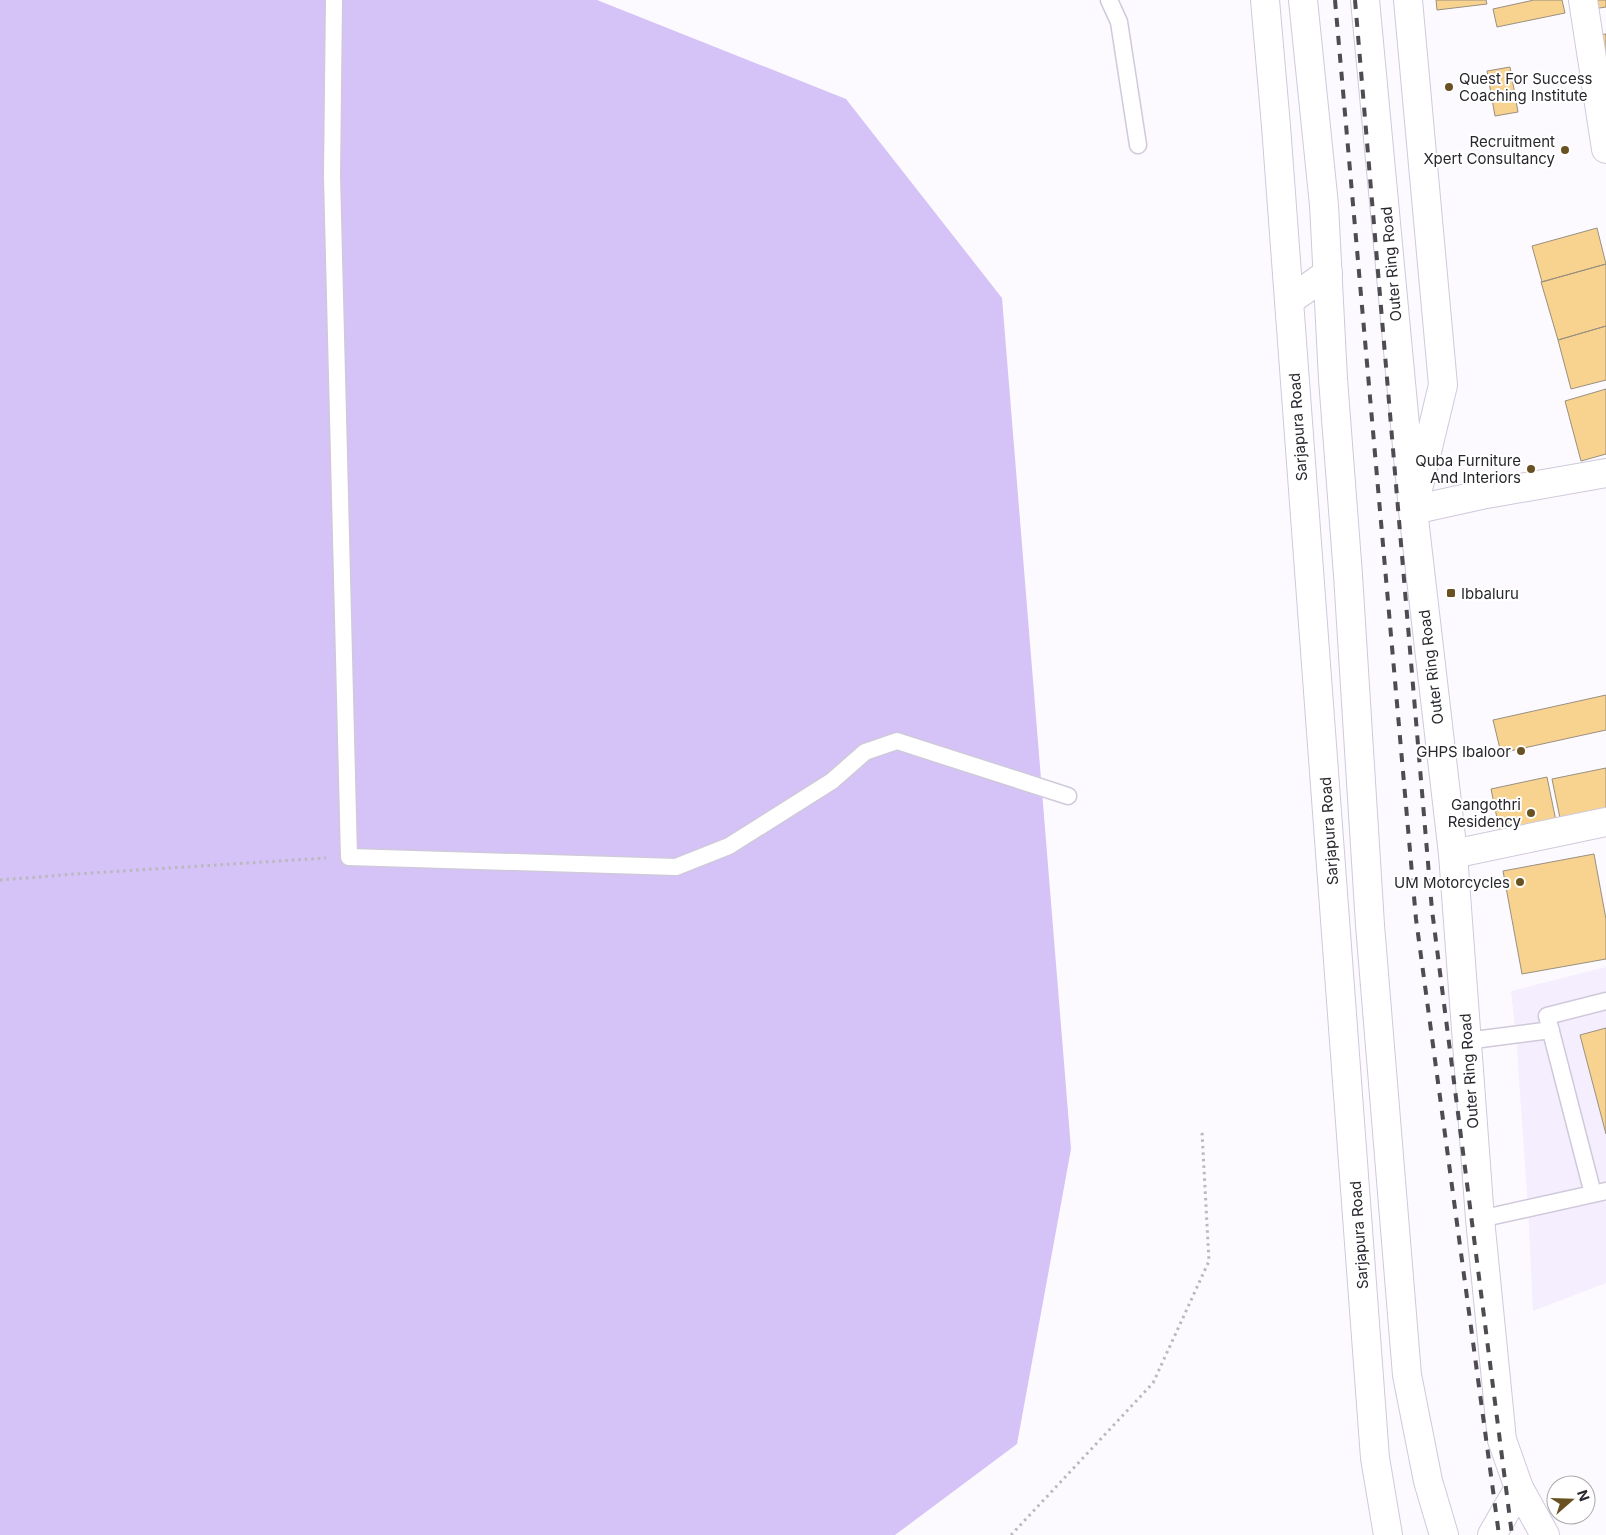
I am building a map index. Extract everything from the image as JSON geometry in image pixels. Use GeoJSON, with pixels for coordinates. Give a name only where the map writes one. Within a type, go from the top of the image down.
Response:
{"type":"FeatureCollection","features":[{"type":"Feature","properties":{"kind":"main road","name":"Sarjapura Road"},"geometry":{"type":"LineString","coordinates":[[1265,0],[1375,1458],[1388,1535]]}},
{"type":"Feature","properties":{"kind":"main road"},"geometry":{"type":"LineString","coordinates":[[1303,0],[1323,195],[1333,379],[1348,575],[1370,925],[1407,1375],[1428,1481],[1444,1535]]}},
{"type":"Feature","properties":{"kind":"main road","name":"Outer Ring Road"},"geometry":{"type":"LineString","coordinates":[[1365,0],[1413,510],[1453,854],[1480,1219],[1502,1440],[1519,1488],[1545,1535]]}},
{"type":"Feature","properties":{"kind":"main road"},"geometry":{"type":"LineString","coordinates":[[1408,0],[1443,385],[1413,510],[1481,495],[1606,473]]}},
{"type":"Feature","properties":{"kind":"main road"},"geometry":{"type":"LineString","coordinates":[[1583,0],[1606,149]]}},
{"type":"Feature","properties":{"kind":"main road"},"geometry":{"type":"LineString","coordinates":[[1289,301],[1328,273]]}},
{"type":"Feature","properties":{"kind":"main road"},"geometry":{"type":"LineString","coordinates":[[1453,854],[1606,822]]}},
{"type":"Feature","properties":{"kind":"main road"},"geometry":{"type":"LineString","coordinates":[[1492,1535],[1519,1488]]}},
{"type":"Feature","properties":{"kind":"lane"},"geometry":{"type":"LineString","coordinates":[[334,0],[332,186],[348,857],[676,867],[729,846],[832,781],[865,752],[897,742],[1068,796]]}},
{"type":"Feature","properties":{"kind":"lane"},"geometry":{"type":"LineString","coordinates":[[1108,0],[1119,22],[1138,145]]}},
{"type":"Feature","properties":{"kind":"lane"},"geometry":{"type":"LineString","coordinates":[[1480,1219],[1600,1192],[1547,1016],[1606,1001]]}},
{"type":"Feature","properties":{"kind":"lane"},"geometry":{"type":"LineString","coordinates":[[1466,1041],[1551,1030]]}},
{"type":"Feature","properties":{"kind":"path"},"geometry":{"type":"LineString","coordinates":[[0,880],[348,857]]}},
{"type":"Feature","properties":{"kind":"path"},"geometry":{"type":"LineString","coordinates":[[1011,1535],[1153,1383],[1209,1262],[1202,1132]]}},
{"type":"Feature","properties":{"kind":"shaded area"},"geometry":{"type":"Polygon","coordinates":[[[0,0],[597,0],[846,99],[1002,298],[1071,1149],[1017,1444],[895,1535],[0,1535],[0,0]]]}},
{"type":"Feature","properties":{"kind":"shaded area"},"geometry":{"type":"Polygon","coordinates":[[[1606,967],[1606,1283],[1533,1311],[1528,1208],[1516,1035],[1511,991],[1606,967]]]}},
{"type":"Feature","properties":{"kind":"building"},"geometry":{"type":"Polygon","coordinates":[[[1436,0],[1486,0],[1487,4],[1437,10],[1436,0]]]}},
{"type":"Feature","properties":{"kind":"building"},"geometry":{"type":"Polygon","coordinates":[[[1534,0],[1562,0],[1565,13],[1497,27],[1493,9],[1534,0]]]}},
{"type":"Feature","properties":{"kind":"building"},"geometry":{"type":"Polygon","coordinates":[[[1592,0],[1606,0],[1606,7],[1593,9],[1592,0]]]}},
{"type":"Feature","properties":{"kind":"building"},"geometry":{"type":"Polygon","coordinates":[[[1606,34],[1606,73],[1599,35],[1606,34]]]}},
{"type":"Feature","properties":{"kind":"building"},"geometry":{"type":"Polygon","coordinates":[[[1510,67],[1518,112],[1495,116],[1487,71],[1510,67]]]}},
{"type":"Feature","properties":{"kind":"building"},"geometry":{"type":"Polygon","coordinates":[[[1597,228],[1606,264],[1542,282],[1532,246],[1597,228]]]}},
{"type":"Feature","properties":{"kind":"building"},"geometry":{"type":"Polygon","coordinates":[[[1606,264],[1606,326],[1558,340],[1541,282],[1606,264]]]}},
{"type":"Feature","properties":{"kind":"building"},"geometry":{"type":"Polygon","coordinates":[[[1606,326],[1606,380],[1571,389],[1558,340],[1606,326]]]}},
{"type":"Feature","properties":{"kind":"building"},"geometry":{"type":"Polygon","coordinates":[[[1606,389],[1606,454],[1581,461],[1565,401],[1606,389]]]}},
{"type":"Feature","properties":{"kind":"building"},"geometry":{"type":"Polygon","coordinates":[[[1606,695],[1606,730],[1501,753],[1493,720],[1606,695]]]}},
{"type":"Feature","properties":{"kind":"building"},"geometry":{"type":"Polygon","coordinates":[[[1606,768],[1606,813],[1561,823],[1552,779],[1606,768]]]}},
{"type":"Feature","properties":{"kind":"building"},"geometry":{"type":"Polygon","coordinates":[[[1547,777],[1556,821],[1500,833],[1491,789],[1547,777]]]}},
{"type":"Feature","properties":{"kind":"building"},"geometry":{"type":"Polygon","coordinates":[[[1594,854],[1606,919],[1606,959],[1522,974],[1503,871],[1594,854]]]}},
{"type":"Feature","properties":{"kind":"building"},"geometry":{"type":"Polygon","coordinates":[[[1606,1028],[1606,1134],[1580,1035],[1606,1028]]]}},
{"type":"Feature","properties":{"kind":"railway"},"geometry":{"type":"LineString","coordinates":[[1335,0],[1416,919],[1499,1535]]}},
{"type":"Feature","properties":{"kind":"railway"},"geometry":{"type":"LineString","coordinates":[[1355,0],[1432,910],[1512,1535]]}},
{"type":"Feature","properties":{"kind":"place","name":"Quest For Success Coaching Institute"},"geometry":{"type":"Point","coordinates":[1449,87]}},
{"type":"Feature","properties":{"kind":"place","name":"Recruitment Xpert Consultancy"},"geometry":{"type":"Point","coordinates":[1565,150]}},
{"type":"Feature","properties":{"kind":"place","name":"Quba Furniture And Interiors"},"geometry":{"type":"Point","coordinates":[1531,469]}},
{"type":"Feature","properties":{"kind":"place","name":"Ibbaluru"},"geometry":{"type":"Point","coordinates":[1451,593]}},
{"type":"Feature","properties":{"kind":"place","name":"GHPS Ibaloor"},"geometry":{"type":"Point","coordinates":[1521,751]}},
{"type":"Feature","properties":{"kind":"place","name":"Gangothri Residency"},"geometry":{"type":"Point","coordinates":[1531,813]}},
{"type":"Feature","properties":{"kind":"place","name":"UM Motorcycles"},"geometry":{"type":"Point","coordinates":[1520,882]}}]}
